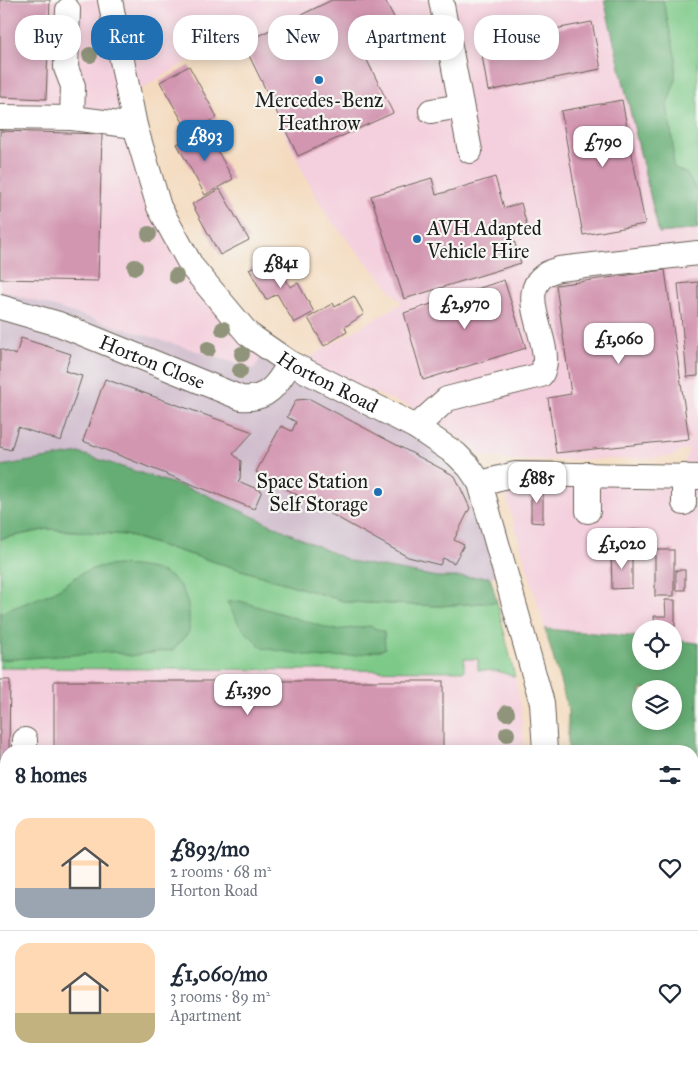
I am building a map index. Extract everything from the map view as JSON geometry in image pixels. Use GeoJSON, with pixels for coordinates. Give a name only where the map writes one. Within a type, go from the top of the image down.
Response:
{"type":"FeatureCollection","features":[{"type":"Feature","properties":{"kind":"street"},"geometry":{"type":"LineString","coordinates":[[441,0],[470,151]]}},
{"type":"Feature","properties":{"kind":"street","name":"Horton Road"},"geometry":{"type":"LineString","coordinates":[[112,1],[136,126],[159,207],[192,267],[248,334],[290,363],[416,427],[456,454],[469,467],[480,483],[542,703],[545,745]]}},
{"type":"Feature","properties":{"kind":"street"},"geometry":{"type":"LineString","coordinates":[[68,10],[66,68],[73,86],[72,118]]}},
{"type":"Feature","properties":{"kind":"street"},"geometry":{"type":"LineString","coordinates":[[431,111],[461,106]]}},
{"type":"Feature","properties":{"kind":"street"},"geometry":{"type":"LineString","coordinates":[[0,117],[72,118],[136,126]]}},
{"type":"Feature","properties":{"kind":"street"},"geometry":{"type":"LineString","coordinates":[[416,427],[447,399],[541,375],[545,363],[533,297],[536,283],[546,274],[560,269],[698,253]]}},
{"type":"Feature","properties":{"kind":"street","name":"Horton Close"},"geometry":{"type":"LineString","coordinates":[[0,307],[60,324],[241,398],[258,397],[273,390],[290,363]]}},
{"type":"Feature","properties":{"kind":"street"},"geometry":{"type":"LineString","coordinates":[[480,483],[515,474],[691,477],[684,503]]}},
{"type":"Feature","properties":{"kind":"street"},"geometry":{"type":"LineString","coordinates":[[588,474],[588,511]]}},
{"type":"Feature","properties":{"kind":"shaded area"},"geometry":{"type":"Polygon","coordinates":[[[0,0],[99,0],[103,15],[91,15],[91,60],[114,60],[151,206],[265,350],[254,370],[0,290],[0,0]]]}},
{"type":"Feature","properties":{"kind":"shaded area"},"geometry":{"type":"Polygon","coordinates":[[[119,0],[604,0],[659,233],[698,229],[698,643],[682,641],[682,620],[632,620],[632,636],[545,629],[504,489],[510,481],[677,486],[689,448],[671,456],[641,459],[512,460],[482,456],[466,442],[420,410],[298,364],[402,303],[330,220],[309,184],[249,60],[258,60],[258,15],[173,15],[173,60],[190,60],[130,96],[126,60],[163,60],[163,15],[121,15],[119,0]]]}},
{"type":"Feature","properties":{"kind":"shaded area"},"geometry":{"type":"Polygon","coordinates":[[[0,290],[254,369],[265,350],[413,432],[475,481],[503,574],[490,577],[437,577],[350,561],[202,493],[79,453],[0,466],[0,290]]]}},
{"type":"Feature","properties":{"kind":"shaded area"},"geometry":{"type":"Polygon","coordinates":[[[464,659],[478,659],[478,670],[498,671],[515,677],[521,709],[524,745],[0,745],[0,668],[463,671],[464,659]]]}},
{"type":"Feature","properties":{"kind":"green space"},"geometry":{"type":"Polygon","coordinates":[[[604,0],[663,0],[676,59],[675,82],[667,105],[673,143],[673,167],[687,174],[698,194],[698,229],[659,233],[604,0]]]}},
{"type":"Feature","properties":{"kind":"green space"},"geometry":{"type":"Polygon","coordinates":[[[605,0],[698,0],[698,229],[659,233],[605,0]]]}},
{"type":"Feature","properties":{"kind":"green space"},"geometry":{"type":"Polygon","coordinates":[[[79,453],[202,493],[350,561],[437,577],[490,577],[497,602],[439,606],[347,602],[126,535],[48,529],[0,539],[0,466],[79,453]]]}},
{"type":"Feature","properties":{"kind":"green space"},"geometry":{"type":"Polygon","coordinates":[[[48,529],[126,535],[347,602],[439,606],[497,602],[515,677],[498,671],[478,670],[478,659],[464,659],[464,671],[0,668],[0,539],[48,529]]]}},
{"type":"Feature","properties":{"kind":"green space"},"geometry":{"type":"Polygon","coordinates":[[[117,565],[140,567],[161,572],[178,584],[184,593],[188,605],[189,632],[173,650],[130,656],[113,652],[0,660],[0,613],[54,592],[82,573],[98,567],[117,565]]]}},
{"type":"Feature","properties":{"kind":"green space"},"geometry":{"type":"Polygon","coordinates":[[[240,601],[334,630],[370,626],[384,632],[385,649],[357,655],[324,658],[262,648],[240,626],[227,602],[240,601]]]}},
{"type":"Feature","properties":{"kind":"green space"},"geometry":{"type":"Polygon","coordinates":[[[545,629],[632,636],[632,670],[682,670],[682,641],[698,643],[698,745],[568,745],[568,709],[545,629]]]}},
{"type":"Feature","properties":{"kind":"building"},"geometry":{"type":"Polygon","coordinates":[[[0,0],[50,0],[49,15],[15,15],[15,60],[48,60],[46,99],[0,97],[0,0]]]}},
{"type":"Feature","properties":{"kind":"building","name":"Mercedes-Benz Heathrow"},"geometry":{"type":"Polygon","coordinates":[[[332,0],[385,0],[393,15],[348,15],[348,60],[367,60],[393,113],[298,156],[251,60],[258,60],[258,36],[268,31],[268,60],[338,60],[338,15],[301,15],[332,0]]]}},
{"type":"Feature","properties":{"kind":"building"},"geometry":{"type":"Polygon","coordinates":[[[592,22],[601,69],[488,91],[483,60],[559,60],[559,28],[592,22]]]}},
{"type":"Feature","properties":{"kind":"building"},"geometry":{"type":"Polygon","coordinates":[[[189,66],[217,117],[189,133],[160,82],[189,66]]]}},
{"type":"Feature","properties":{"kind":"building"},"geometry":{"type":"Polygon","coordinates":[[[622,100],[645,224],[583,235],[561,111],[622,100]]]}},
{"type":"Feature","properties":{"kind":"building"},"geometry":{"type":"Polygon","coordinates":[[[205,128],[233,179],[205,195],[177,144],[205,128]]]}},
{"type":"Feature","properties":{"kind":"building"},"geometry":{"type":"Polygon","coordinates":[[[0,131],[102,134],[98,281],[0,279],[0,131]]]}},
{"type":"Feature","properties":{"kind":"building"},"geometry":{"type":"Polygon","coordinates":[[[495,177],[504,208],[521,203],[527,226],[511,231],[521,263],[404,299],[371,196],[432,178],[436,195],[495,177]]]}},
{"type":"Feature","properties":{"kind":"building"},"geometry":{"type":"Polygon","coordinates":[[[220,189],[249,240],[220,255],[192,204],[220,189]]]}},
{"type":"Feature","properties":{"kind":"building"},"geometry":{"type":"Polygon","coordinates":[[[273,256],[290,287],[298,283],[314,312],[294,323],[277,294],[266,300],[249,269],[273,256]]]}},
{"type":"Feature","properties":{"kind":"building"},"geometry":{"type":"Polygon","coordinates":[[[665,270],[689,439],[556,453],[548,398],[571,394],[556,285],[665,270]]]}},
{"type":"Feature","properties":{"kind":"building"},"geometry":{"type":"Polygon","coordinates":[[[504,280],[526,348],[423,380],[404,313],[504,280]]]}},
{"type":"Feature","properties":{"kind":"building"},"geometry":{"type":"Polygon","coordinates":[[[698,282],[698,376],[687,377],[678,284],[698,282]]]}},
{"type":"Feature","properties":{"kind":"building"},"geometry":{"type":"Polygon","coordinates":[[[354,296],[364,314],[345,327],[347,332],[324,346],[308,318],[333,303],[335,307],[354,296]]]}},
{"type":"Feature","properties":{"kind":"building"},"geometry":{"type":"Polygon","coordinates":[[[21,338],[71,354],[65,371],[82,376],[61,441],[18,427],[11,450],[0,447],[0,349],[16,355],[21,338]]]}},
{"type":"Feature","properties":{"kind":"building"},"geometry":{"type":"Polygon","coordinates":[[[105,379],[253,432],[233,454],[241,461],[240,479],[238,481],[262,491],[254,509],[83,441],[105,379]]]}},
{"type":"Feature","properties":{"kind":"building","name":"Space Station Self Storage"},"geometry":{"type":"Polygon","coordinates":[[[310,399],[455,476],[470,508],[454,540],[464,545],[454,563],[443,558],[440,565],[408,557],[256,472],[281,426],[292,431],[296,422],[287,417],[296,400],[310,399]]]}},
{"type":"Feature","properties":{"kind":"building"},"geometry":{"type":"Polygon","coordinates":[[[531,486],[543,487],[543,523],[531,522],[531,486]]]}},
{"type":"Feature","properties":{"kind":"building"},"geometry":{"type":"Polygon","coordinates":[[[628,530],[640,530],[641,541],[628,541],[628,530]]]}},
{"type":"Feature","properties":{"kind":"building"},"geometry":{"type":"Polygon","coordinates":[[[655,550],[674,550],[674,596],[655,596],[655,550]]]}},
{"type":"Feature","properties":{"kind":"building"},"geometry":{"type":"Polygon","coordinates":[[[611,552],[632,552],[632,588],[612,589],[611,552]]]}},
{"type":"Feature","properties":{"kind":"building"},"geometry":{"type":"Polygon","coordinates":[[[676,570],[685,570],[685,590],[676,590],[676,570]]]}},
{"type":"Feature","properties":{"kind":"building"},"geometry":{"type":"Polygon","coordinates":[[[665,600],[675,600],[675,620],[654,620],[654,616],[666,616],[665,600]]]}},
{"type":"Feature","properties":{"kind":"building"},"geometry":{"type":"Polygon","coordinates":[[[0,680],[10,680],[9,745],[0,745],[0,680]]]}},
{"type":"Feature","properties":{"kind":"building"},"geometry":{"type":"Polygon","coordinates":[[[54,681],[443,681],[443,745],[54,745],[54,681]]]}},
{"type":"Feature","properties":{"kind":"place","name":"Mercedes-Benz Heathrow"},"geometry":{"type":"Point","coordinates":[319,80]}},
{"type":"Feature","properties":{"kind":"place","name":"AVH Adapted Vehicle Hire"},"geometry":{"type":"Point","coordinates":[417,239]}},
{"type":"Feature","properties":{"kind":"place","name":"Space Station Self Storage"},"geometry":{"type":"Point","coordinates":[378,492]}}]}
